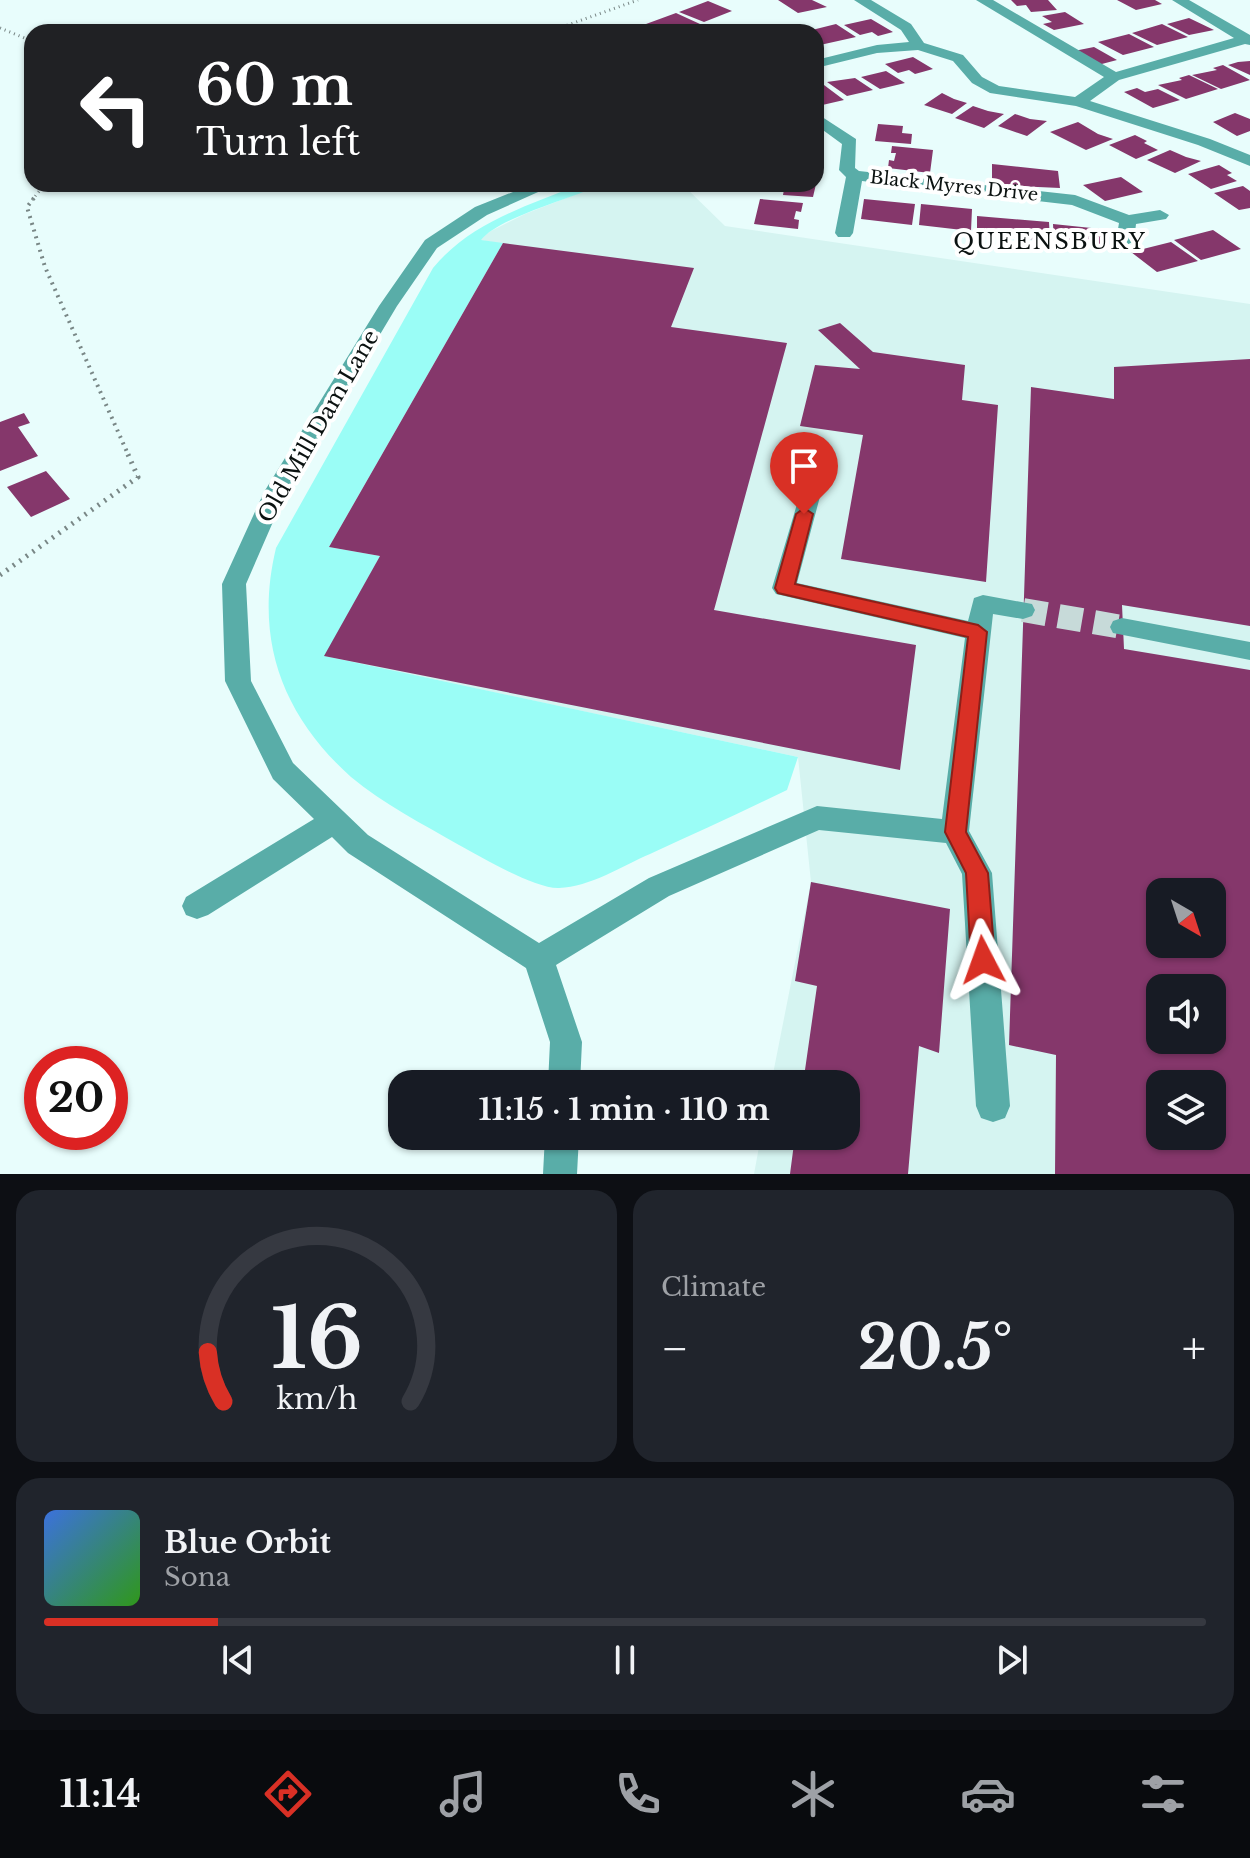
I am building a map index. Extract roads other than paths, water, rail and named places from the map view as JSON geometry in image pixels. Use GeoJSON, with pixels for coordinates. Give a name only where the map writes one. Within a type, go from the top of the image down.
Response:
{"type":"FeatureCollection","features":[{"type":"Feature","properties":{"kind":"street"},"geometry":{"type":"LineString","coordinates":[[861,0],[906,27],[919,46]]}},
{"type":"Feature","properties":{"kind":"street"},"geometry":{"type":"LineString","coordinates":[[983,0],[1114,77]]}},
{"type":"Feature","properties":{"kind":"street"},"geometry":{"type":"LineString","coordinates":[[1179,0],[1248,40]]}},
{"type":"Feature","properties":{"kind":"street"},"geometry":{"type":"LineString","coordinates":[[1078,102],[1114,77],[1248,40]]}},
{"type":"Feature","properties":{"kind":"street"},"geometry":{"type":"LineString","coordinates":[[824,62],[877,49],[919,46],[958,58],[977,80],[995,90],[1078,102],[1204,142],[1250,161]]}},
{"type":"Feature","properties":{"kind":"street","name":"Black Myres Drive"},"geometry":{"type":"LineString","coordinates":[[824,124],[850,142],[847,170],[855,175],[1075,200],[1128,220],[1160,215]]}},
{"type":"Feature","properties":{"kind":"street"},"geometry":{"type":"LineString","coordinates":[[844,233],[855,175]]}},
{"type":"Feature","properties":{"kind":"street","name":"Old Mill Dam Lane"},"geometry":{"type":"LineString","coordinates":[[528,192],[481,211],[431,244],[388,306],[275,492],[234,584],[238,681],[283,771],[358,844],[539,959]]}},
{"type":"Feature","properties":{"kind":"street"},"geometry":{"type":"LineString","coordinates":[[1125,241],[1128,220]]}},
{"type":"Feature","properties":{"kind":"street"},"geometry":{"type":"LineString","coordinates":[[811,489],[784,588],[978,632]]}},
{"type":"Feature","properties":{"kind":"street"},"geometry":{"type":"LineString","coordinates":[[993,1106],[977,873],[955,832],[983,604],[1023,610]]}},
{"type":"Feature","properties":{"kind":"street"},"geometry":{"type":"LineString","coordinates":[[1122,627],[1250,651]]}},
{"type":"Feature","properties":{"kind":"street"},"geometry":{"type":"LineString","coordinates":[[565,1070],[566,1042],[539,959],[659,887],[817,818],[955,832]]}},
{"type":"Feature","properties":{"kind":"street"},"geometry":{"type":"LineString","coordinates":[[197,906],[335,821]]}},
{"type":"Feature","properties":{"kind":"street"},"geometry":{"type":"LineString","coordinates":[[560,1174],[561,1150]]}},
{"type":"Feature","properties":{"kind":"tunnel"},"geometry":{"type":"LineString","coordinates":[[1023,610],[1122,627]]}},
{"type":"Feature","properties":{"kind":"district","name":"QUEENSBURY"},"geometry":{"type":"Point","coordinates":[1050,241]}}]}
